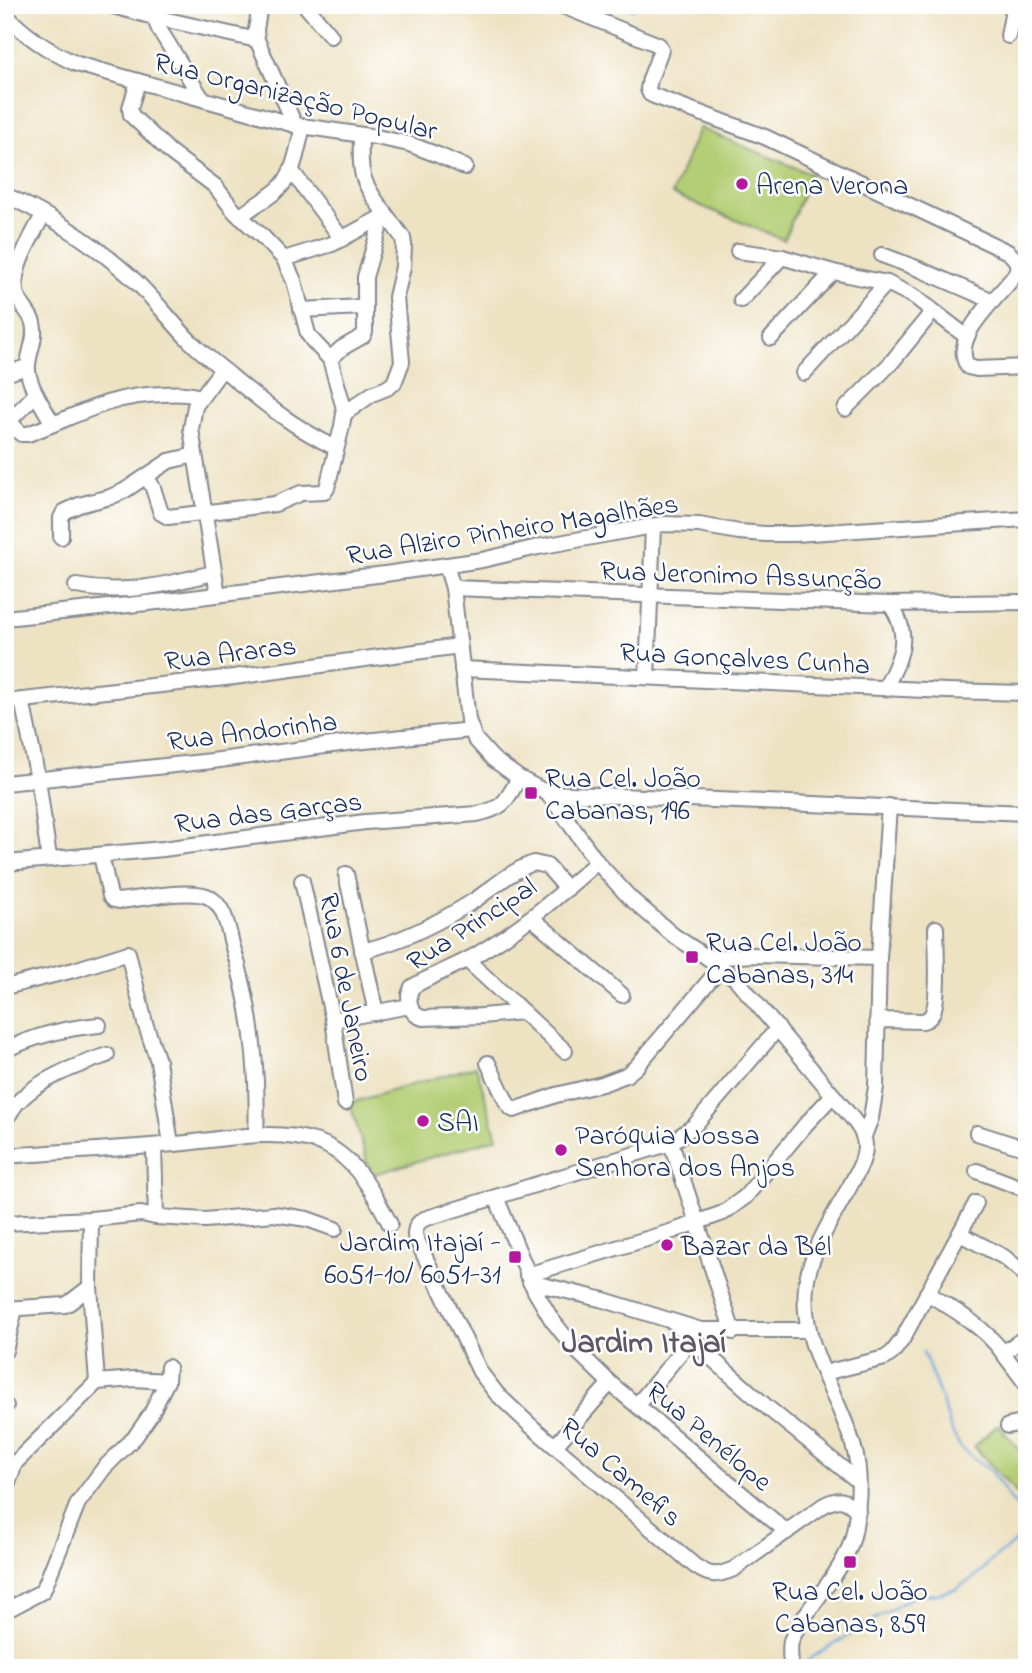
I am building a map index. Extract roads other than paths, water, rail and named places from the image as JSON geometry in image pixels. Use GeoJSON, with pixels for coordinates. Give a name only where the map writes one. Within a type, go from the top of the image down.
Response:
{"type":"FeatureCollection","features":[{"type":"Feature","properties":{"kind":"street"},"geometry":{"type":"LineString","coordinates":[[109,5],[154,11],[257,40]]}},
{"type":"Feature","properties":{"kind":"street"},"geometry":{"type":"LineString","coordinates":[[240,217],[282,186],[291,170],[299,126],[257,40],[260,5]]}},
{"type":"Feature","properties":{"kind":"street"},"geometry":{"type":"LineString","coordinates":[[305,5],[331,36]]}},
{"type":"Feature","properties":{"kind":"street"},"geometry":{"type":"LineString","coordinates":[[560,5],[659,45],[661,50],[650,79],[650,94],[744,128],[1009,252],[1016,260],[1017,272],[978,317],[967,337],[964,361],[968,367],[977,369],[1027,367]]}},
{"type":"Feature","properties":{"kind":"street"},"geometry":{"type":"LineString","coordinates":[[1008,36],[1014,5]]}},
{"type":"Feature","properties":{"kind":"street"},"geometry":{"type":"LineString","coordinates":[[154,11],[165,40],[201,97]]}},
{"type":"Feature","properties":{"kind":"street","name":"Rua Organização Popular"},"geometry":{"type":"LineString","coordinates":[[5,14],[36,41],[77,64],[299,126],[408,144],[465,167]]}},
{"type":"Feature","properties":{"kind":"street"},"geometry":{"type":"LineString","coordinates":[[138,82],[130,108],[131,115],[170,152],[215,186],[228,205],[284,259],[294,281],[308,334],[330,359],[344,414],[324,492],[297,494],[267,505],[164,516],[147,477]]}},
{"type":"Feature","properties":{"kind":"street"},"geometry":{"type":"LineString","coordinates":[[344,414],[372,394],[394,383],[402,362],[396,297],[402,267],[403,238],[383,214],[362,178],[361,135]]}},
{"type":"Feature","properties":{"kind":"street"},"geometry":{"type":"LineString","coordinates":[[291,170],[342,239]]}},
{"type":"Feature","properties":{"kind":"street"},"geometry":{"type":"LineString","coordinates":[[5,195],[82,239],[124,271],[187,338],[259,400],[287,421],[336,448]]}},
{"type":"Feature","properties":{"kind":"street"},"geometry":{"type":"LineString","coordinates":[[284,259],[332,244],[383,214]]}},
{"type":"Feature","properties":{"kind":"street"},"geometry":{"type":"LineString","coordinates":[[330,359],[362,336],[365,329],[365,277],[383,214]]}},
{"type":"Feature","properties":{"kind":"street"},"geometry":{"type":"LineString","coordinates":[[43,215],[10,282],[33,322],[28,374],[53,424]]}},
{"type":"Feature","properties":{"kind":"street"},"geometry":{"type":"LineString","coordinates":[[738,251],[782,257],[833,272],[887,283],[915,297],[967,337]]}},
{"type":"Feature","properties":{"kind":"street"},"geometry":{"type":"LineString","coordinates":[[882,255],[930,273],[993,302]]}},
{"type":"Feature","properties":{"kind":"street"},"geometry":{"type":"LineString","coordinates":[[741,300],[782,257]]}},
{"type":"Feature","properties":{"kind":"street"},"geometry":{"type":"LineString","coordinates":[[771,338],[833,272]]}},
{"type":"Feature","properties":{"kind":"street"},"geometry":{"type":"LineString","coordinates":[[803,373],[887,283]]}},
{"type":"Feature","properties":{"kind":"street"},"geometry":{"type":"LineString","coordinates":[[301,310],[363,307]]}},
{"type":"Feature","properties":{"kind":"street"},"geometry":{"type":"LineString","coordinates":[[845,409],[891,363],[933,311]]}},
{"type":"Feature","properties":{"kind":"street"},"geometry":{"type":"LineString","coordinates":[[5,374],[27,367]]}},
{"type":"Feature","properties":{"kind":"street"},"geometry":{"type":"LineString","coordinates":[[218,594],[191,418],[200,397],[222,369]]}},
{"type":"Feature","properties":{"kind":"street"},"geometry":{"type":"LineString","coordinates":[[36,394],[11,421],[24,435],[103,403],[126,397],[175,393],[200,397]]}},
{"type":"Feature","properties":{"kind":"street"},"geometry":{"type":"LineString","coordinates":[[61,537],[61,518],[64,512],[124,491],[169,461],[195,455]]}},
{"type":"Feature","properties":{"kind":"street","name":"Rua Alziro Pinheiro Magalhães"},"geometry":{"type":"LineString","coordinates":[[5,618],[385,574],[482,560],[653,526],[682,524],[752,533],[795,534],[1027,519]]}},
{"type":"Feature","properties":{"kind":"street"},"geometry":{"type":"LineString","coordinates":[[647,677],[653,526]]}},
{"type":"Feature","properties":{"kind":"street"},"geometry":{"type":"LineString","coordinates":[[446,565],[453,588],[468,720],[481,747],[519,778],[547,793],[597,862],[645,913],[736,979],[864,1136],[863,1160],[808,1272],[805,1303],[809,1330],[855,1449],[858,1511],[848,1555],[794,1632],[791,1668]]}},
{"type":"Feature","properties":{"kind":"street"},"geometry":{"type":"LineString","coordinates":[[76,586],[137,589],[162,586],[213,573]]}},
{"type":"Feature","properties":{"kind":"street","name":"Rua Jeronimo Assunção"},"geometry":{"type":"LineString","coordinates":[[453,588],[890,604],[1027,602]]}},
{"type":"Feature","properties":{"kind":"street"},"geometry":{"type":"LineString","coordinates":[[885,688],[902,646],[901,625],[890,604]]}},
{"type":"Feature","properties":{"kind":"street","name":"Rua Araras"},"geometry":{"type":"LineString","coordinates":[[5,702],[234,677],[459,646]]}},
{"type":"Feature","properties":{"kind":"street","name":"Rua Gonçalves Cunha"},"geometry":{"type":"LineString","coordinates":[[462,669],[1027,694]]}},
{"type":"Feature","properties":{"kind":"street"},"geometry":{"type":"LineString","coordinates":[[22,700],[38,779],[49,859]]}},
{"type":"Feature","properties":{"kind":"street","name":"Rua Andorinha"},"geometry":{"type":"LineString","coordinates":[[5,783],[471,730]]}},
{"type":"Feature","properties":{"kind":"street","name":"Rua das Garças"},"geometry":{"type":"LineString","coordinates":[[6,863],[200,844],[354,824],[477,814],[492,811],[503,804],[519,778]]}},
{"type":"Feature","properties":{"kind":"street"},"geometry":{"type":"LineString","coordinates":[[547,793],[1027,813]]}},
{"type":"Feature","properties":{"kind":"street"},"geometry":{"type":"LineString","coordinates":[[864,1136],[874,1106],[889,806]]}},
{"type":"Feature","properties":{"kind":"street"},"geometry":{"type":"LineString","coordinates":[[101,855],[110,896],[114,900],[194,893],[207,895],[223,913],[242,975],[248,1010],[256,1084],[256,1135]]}},
{"type":"Feature","properties":{"kind":"street","name":"Rua Principal"},"geometry":{"type":"LineString","coordinates":[[333,1020],[410,1006],[409,995],[412,987],[467,960],[532,918],[597,862]]}},
{"type":"Feature","properties":{"kind":"street"},"geometry":{"type":"LineString","coordinates":[[362,951],[403,939],[445,918],[516,871],[534,863],[547,866],[567,888]]}},
{"type":"Feature","properties":{"kind":"street"},"geometry":{"type":"LineString","coordinates":[[346,874],[376,1013]]}},
{"type":"Feature","properties":{"kind":"street","name":"Rua 6 de Janeiro"},"geometry":{"type":"LineString","coordinates":[[302,881],[333,1020],[345,1103]]}},
{"type":"Feature","properties":{"kind":"street"},"geometry":{"type":"LineString","coordinates":[[532,918],[622,995]]}},
{"type":"Feature","properties":{"kind":"street"},"geometry":{"type":"LineString","coordinates":[[877,1020],[923,1021],[932,1014],[936,998],[936,928]]}},
{"type":"Feature","properties":{"kind":"street"},"geometry":{"type":"LineString","coordinates":[[5,987],[128,953],[145,1023],[158,1061],[170,1144]]}},
{"type":"Feature","properties":{"kind":"street"},"geometry":{"type":"LineString","coordinates":[[708,958],[754,955],[880,958]]}},
{"type":"Feature","properties":{"kind":"street"},"geometry":{"type":"LineString","coordinates":[[736,979],[742,965],[754,955]]}},
{"type":"Feature","properties":{"kind":"street"},"geometry":{"type":"LineString","coordinates":[[467,960],[565,1052]]}},
{"type":"Feature","properties":{"kind":"street"},"geometry":{"type":"LineString","coordinates":[[488,1063],[512,1110],[615,1080],[636,1067],[721,967]]}},
{"type":"Feature","properties":{"kind":"street"},"geometry":{"type":"LineString","coordinates":[[410,1006],[414,1013],[423,1018],[523,1012]]}},
{"type":"Feature","properties":{"kind":"street"},"geometry":{"type":"LineString","coordinates":[[5,1050],[37,1037],[99,1025]]}},
{"type":"Feature","properties":{"kind":"street"},"geometry":{"type":"LineString","coordinates":[[496,1197],[671,1143],[695,1125],[778,1028]]}},
{"type":"Feature","properties":{"kind":"street"},"geometry":{"type":"LineString","coordinates":[[5,1121],[17,1103],[44,1081],[107,1055]]}},
{"type":"Feature","properties":{"kind":"street"},"geometry":{"type":"LineString","coordinates":[[528,1278],[723,1213],[745,1198],[833,1095]]}},
{"type":"Feature","properties":{"kind":"street"},"geometry":{"type":"LineString","coordinates":[[977,1133],[1027,1149]]}},
{"type":"Feature","properties":{"kind":"street"},"geometry":{"type":"LineString","coordinates":[[5,1156],[154,1146],[256,1135],[296,1138],[318,1143],[338,1153],[368,1184],[390,1224]]}},
{"type":"Feature","properties":{"kind":"street"},"geometry":{"type":"LineString","coordinates":[[671,1143],[733,1332]]}},
{"type":"Feature","properties":{"kind":"street"},"geometry":{"type":"LineString","coordinates":[[154,1146],[156,1217]]}},
{"type":"Feature","properties":{"kind":"street"},"geometry":{"type":"LineString","coordinates":[[977,1171],[1027,1190]]}},
{"type":"Feature","properties":{"kind":"street","name":"Rua Camefis"},"geometry":{"type":"LineString","coordinates":[[496,1197],[424,1219],[415,1228],[415,1236],[480,1372],[497,1394],[555,1446],[707,1574],[719,1575],[734,1569],[834,1500],[848,1502],[858,1511]]}},
{"type":"Feature","properties":{"kind":"street","name":"Rua Penélope"},"geometry":{"type":"LineString","coordinates":[[496,1197],[528,1278],[552,1320],[575,1349],[610,1383],[787,1532]]}},
{"type":"Feature","properties":{"kind":"street"},"geometry":{"type":"LineString","coordinates":[[824,1373],[889,1356],[902,1340],[976,1203]]}},
{"type":"Feature","properties":{"kind":"street"},"geometry":{"type":"LineString","coordinates":[[5,1223],[141,1214],[205,1220],[274,1214],[307,1219],[335,1229]]}},
{"type":"Feature","properties":{"kind":"street"},"geometry":{"type":"LineString","coordinates":[[91,1219],[90,1287],[97,1382]]}},
{"type":"Feature","properties":{"kind":"street"},"geometry":{"type":"LineString","coordinates":[[960,1234],[1004,1257],[1027,1276]]}},
{"type":"Feature","properties":{"kind":"street"},"geometry":{"type":"LineString","coordinates":[[528,1278],[701,1331],[809,1330]]}},
{"type":"Feature","properties":{"kind":"street"},"geometry":{"type":"LineString","coordinates":[[5,1351],[10,1309],[65,1305],[90,1287]]}},
{"type":"Feature","properties":{"kind":"street"},"geometry":{"type":"LineString","coordinates":[[927,1293],[983,1332],[997,1345],[1027,1385]]}},
{"type":"Feature","properties":{"kind":"street"},"geometry":{"type":"LineString","coordinates":[[676,1323],[691,1340],[768,1408],[858,1481]]}},
{"type":"Feature","properties":{"kind":"street"},"geometry":{"type":"LineString","coordinates":[[1003,1353],[1027,1336]]}},
{"type":"Feature","properties":{"kind":"street"},"geometry":{"type":"LineString","coordinates":[[637,1405],[691,1340]]}},
{"type":"Feature","properties":{"kind":"street"},"geometry":{"type":"LineString","coordinates":[[5,1492],[10,1464],[97,1382],[168,1374],[151,1414],[135,1437],[104,1468],[78,1503],[43,1591],[5,1611]]}},
{"type":"Feature","properties":{"kind":"street"},"geometry":{"type":"LineString","coordinates":[[555,1446],[610,1383]]}},
{"type":"Feature","properties":{"kind":"street"},"geometry":{"type":"LineString","coordinates":[[1008,1426],[1027,1422]]}},
{"type":"Feature","properties":{"kind":"waterway"},"geometry":{"type":"LineString","coordinates":[[630,5],[633,10]]}},
{"type":"Feature","properties":{"kind":"waterway"},"geometry":{"type":"LineString","coordinates":[[923,1352],[952,1432],[961,1448],[992,1472],[1010,1499],[1027,1517]]}},
{"type":"Feature","properties":{"kind":"waterway"},"geometry":{"type":"LineString","coordinates":[[799,1668],[912,1597],[956,1589],[976,1576],[1027,1533]]}},
{"type":"Feature","properties":{"kind":"place","name":"Arena Verona"},"geometry":{"type":"Point","coordinates":[742,184]}},
{"type":"Feature","properties":{"kind":"place","name":"Rua Cel. João Cabanas, 196"},"geometry":{"type":"Point","coordinates":[531,793]}},
{"type":"Feature","properties":{"kind":"place","name":"Rua Cel. João Cabanas, 314"},"geometry":{"type":"Point","coordinates":[692,957]}},
{"type":"Feature","properties":{"kind":"place","name":"SAI"},"geometry":{"type":"Point","coordinates":[423,1121]}},
{"type":"Feature","properties":{"kind":"place","name":"Paróquia Nossa Senhora dos Anjos"},"geometry":{"type":"Point","coordinates":[561,1150]}},
{"type":"Feature","properties":{"kind":"place","name":"Bazar da Bél"},"geometry":{"type":"Point","coordinates":[667,1245]}},
{"type":"Feature","properties":{"kind":"place","name":"Jardim Itajaí - 6051-10/ 6051-31"},"geometry":{"type":"Point","coordinates":[515,1257]}},
{"type":"Feature","properties":{"kind":"place","name":"Rua Cel. João Cabanas, 859"},"geometry":{"type":"Point","coordinates":[850,1562]}},
{"type":"Feature","properties":{"kind":"district","name":"Jardim Itajaí"},"geometry":{"type":"Point","coordinates":[644,1341]}}]}
